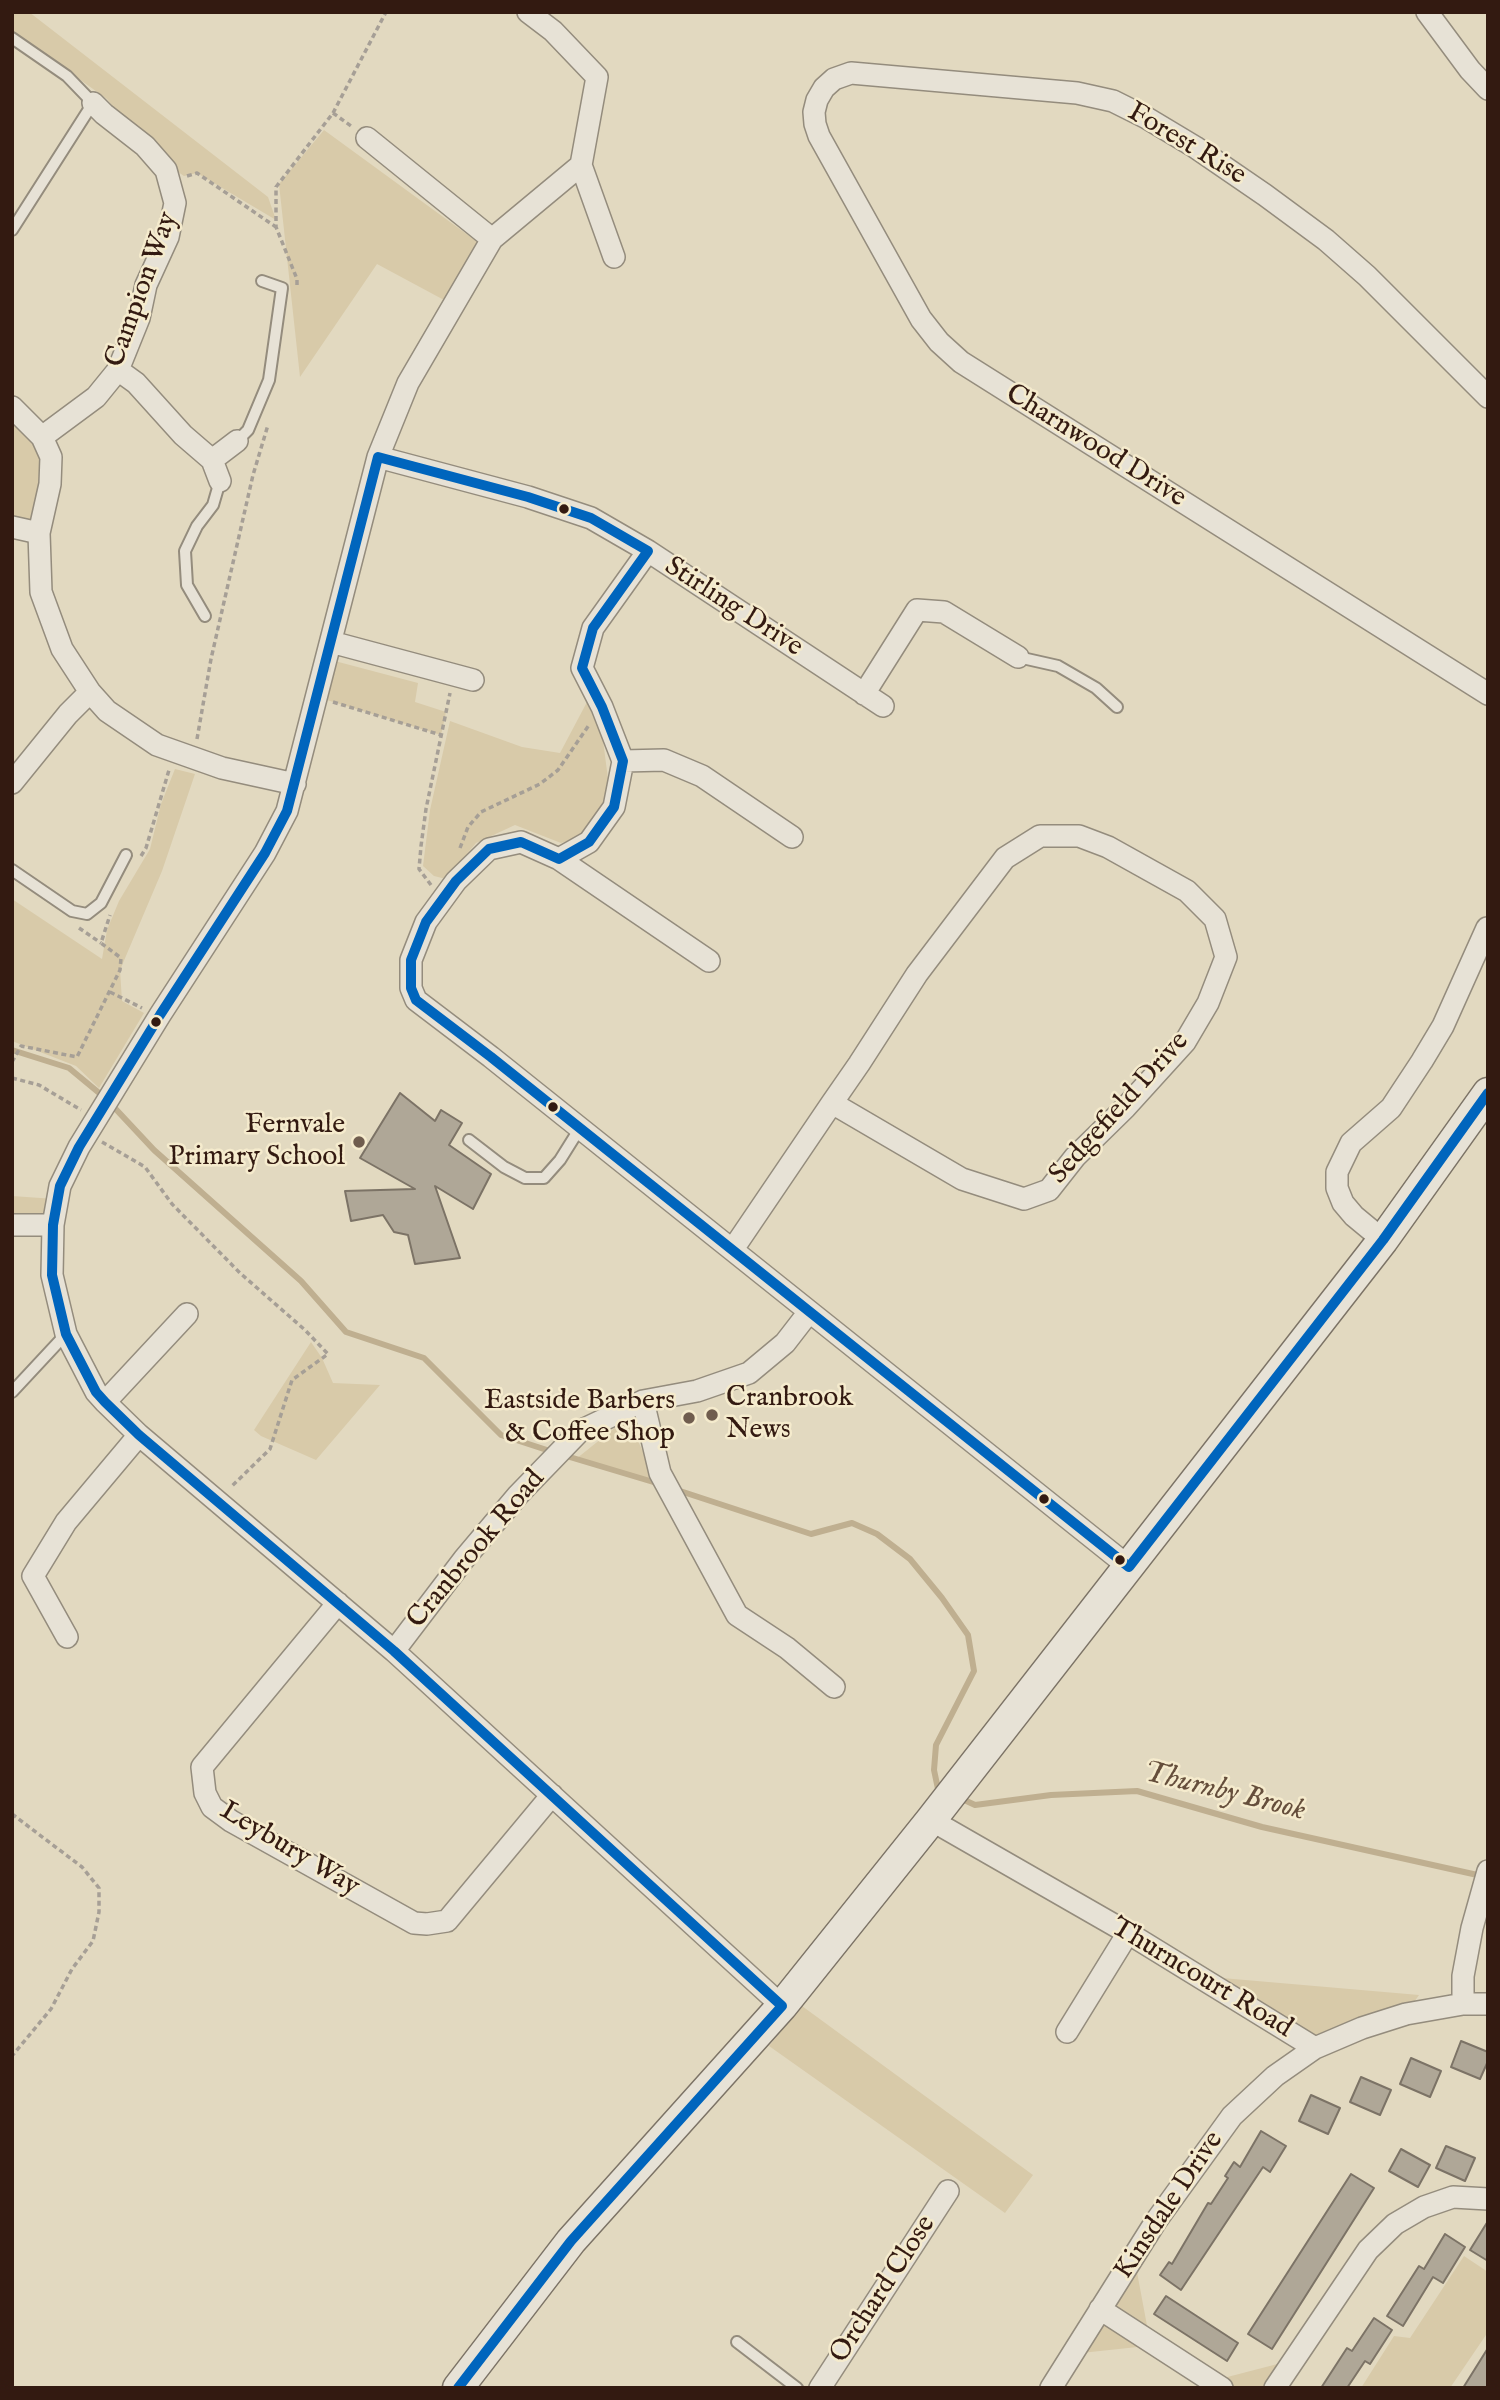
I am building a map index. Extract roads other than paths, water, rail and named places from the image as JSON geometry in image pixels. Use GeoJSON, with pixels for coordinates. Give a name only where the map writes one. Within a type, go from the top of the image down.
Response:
{"type":"FeatureCollection","features":[{"type":"Feature","properties":{"kind":"street"},"geometry":{"type":"LineString","coordinates":[[528,12],[552,31],[597,77],[581,165],[614,257]]}},
{"type":"Feature","properties":{"kind":"street"},"geometry":{"type":"LineString","coordinates":[[1427,12],[1470,70],[1488,89]]}},
{"type":"Feature","properties":{"kind":"street","name":"Forest Rise"},"geometry":{"type":"LineString","coordinates":[[817,100],[824,88],[834,79],[851,73],[1055,91],[1113,101],[1195,148],[1326,240],[1367,276],[1488,397]]}},
{"type":"Feature","properties":{"kind":"street","name":"Charnwood Drive"},"geometry":{"type":"LineString","coordinates":[[817,100],[815,124],[819,136],[921,319],[953,356],[1488,694]]}},
{"type":"Feature","properties":{"kind":"street","name":"Campion Way"},"geometry":{"type":"LineString","coordinates":[[42,437],[96,397],[118,370],[139,318],[146,285],[168,237],[175,203],[166,170],[145,146],[93,103]]}},
{"type":"Feature","properties":{"kind":"street"},"geometry":{"type":"LineString","coordinates":[[367,138],[492,239]]}},
{"type":"Feature","properties":{"kind":"street"},"geometry":{"type":"LineString","coordinates":[[581,165],[492,239],[408,383],[379,457],[287,811],[265,853],[159,1015],[91,1126],[60,1186],[53,1225],[52,1275],[66,1334],[96,1392],[105,1402],[139,1435],[394,1651],[782,2006]]}},
{"type":"Feature","properties":{"kind":"street"},"geometry":{"type":"LineString","coordinates":[[118,370],[133,380],[183,435],[212,460],[220,481]]}},
{"type":"Feature","properties":{"kind":"street"},"geometry":{"type":"LineString","coordinates":[[12,407],[42,437],[51,457],[50,484],[40,533],[41,592],[62,649],[90,692],[107,710],[157,745],[222,768],[295,784]]}},
{"type":"Feature","properties":{"kind":"street"},"geometry":{"type":"LineString","coordinates":[[212,460],[237,441]]}},
{"type":"Feature","properties":{"kind":"street","name":"Stirling Drive"},"geometry":{"type":"LineString","coordinates":[[379,457],[528,496],[590,519],[648,551],[883,706]]}},
{"type":"Feature","properties":{"kind":"street"},"geometry":{"type":"LineString","coordinates":[[12,527],[40,533]]}},
{"type":"Feature","properties":{"kind":"street"},"geometry":{"type":"LineString","coordinates":[[559,859],[589,842],[614,807],[623,761],[602,707],[582,668],[593,628],[648,551]]}},
{"type":"Feature","properties":{"kind":"street"},"geometry":{"type":"LineString","coordinates":[[864,694],[917,610],[944,612],[1018,657]]}},
{"type":"Feature","properties":{"kind":"street"},"geometry":{"type":"LineString","coordinates":[[331,642],[463,678]]}},
{"type":"Feature","properties":{"kind":"street"},"geometry":{"type":"LineString","coordinates":[[12,783],[68,714],[90,692]]}},
{"type":"Feature","properties":{"kind":"street"},"geometry":{"type":"LineString","coordinates":[[623,761],[664,760],[702,776],[792,837]]}},
{"type":"Feature","properties":{"kind":"street","name":"Sedgefield Drive"},"geometry":{"type":"LineString","coordinates":[[733,1250],[917,974],[1005,858],[1040,836],[1079,836],[1108,847],[1187,891],[1215,919],[1226,957],[1208,1003],[1185,1042],[1125,1108],[1075,1157],[1049,1190],[1024,1199],[962,1179],[832,1103]]}},
{"type":"Feature","properties":{"kind":"street"},"geometry":{"type":"LineString","coordinates":[[709,961],[559,859],[521,842],[488,849],[445,894],[426,922],[411,960],[411,988],[416,1000],[1129,1567]]}},
{"type":"Feature","properties":{"kind":"street"},"geometry":{"type":"LineString","coordinates":[[1383,1240],[1343,1203],[1337,1172],[1351,1143],[1391,1108],[1422,1061],[1443,1026],[1487,928]]}},
{"type":"Feature","properties":{"kind":"street"},"geometry":{"type":"LineString","coordinates":[[458,2388],[571,2241],[782,2006],[827,1951],[1383,1240],[1488,1093]]}},
{"type":"Feature","properties":{"kind":"street"},"geometry":{"type":"LineString","coordinates":[[12,1225],[53,1225]]}},
{"type":"Feature","properties":{"kind":"street","name":"Cranbrook Road"},"geometry":{"type":"LineString","coordinates":[[394,1651],[464,1559],[518,1495],[579,1432],[643,1401],[697,1391],[749,1373],[785,1343],[809,1311]]}},
{"type":"Feature","properties":{"kind":"street"},"geometry":{"type":"LineString","coordinates":[[105,1402],[187,1314]]}},
{"type":"Feature","properties":{"kind":"street"},"geometry":{"type":"LineString","coordinates":[[643,1401],[660,1473],[737,1615],[787,1648],[834,1687]]}},
{"type":"Feature","properties":{"kind":"street"},"geometry":{"type":"LineString","coordinates":[[67,1637],[33,1576],[66,1522],[139,1435]]}},
{"type":"Feature","properties":{"kind":"street","name":"Leybury Way"},"geometry":{"type":"LineString","coordinates":[[338,1604],[202,1768],[205,1793],[212,1808],[414,1923],[427,1924],[447,1921],[552,1795]]}},
{"type":"Feature","properties":{"kind":"street","name":"Thurncourt Road"},"geometry":{"type":"LineString","coordinates":[[931,1820],[1128,1933],[1315,2048],[1362,2028],[1406,2014],[1462,2004],[1488,2004]]}},
{"type":"Feature","properties":{"kind":"street"},"geometry":{"type":"LineString","coordinates":[[1462,2004],[1463,1976],[1488,1871]]}},
{"type":"Feature","properties":{"kind":"street"},"geometry":{"type":"LineString","coordinates":[[1067,2032],[1128,1933]]}},
{"type":"Feature","properties":{"kind":"street","name":"Kinsdale Drive"},"geometry":{"type":"LineString","coordinates":[[1051,2388],[1156,2221],[1232,2116],[1275,2076],[1315,2048]]}},
{"type":"Feature","properties":{"kind":"street","name":"Orchard Close"},"geometry":{"type":"LineString","coordinates":[[820,2388],[948,2192]]}},
{"type":"Feature","properties":{"kind":"street"},"geometry":{"type":"LineString","coordinates":[[1275,2388],[1368,2250],[1395,2224],[1423,2207],[1453,2197],[1488,2199]]}},
{"type":"Feature","properties":{"kind":"street"},"geometry":{"type":"LineString","coordinates":[[1100,2309],[1222,2388]]}},
{"type":"Feature","properties":{"kind":"lane"},"geometry":{"type":"LineString","coordinates":[[12,38],[67,76],[93,103],[12,230]]}},
{"type":"Feature","properties":{"kind":"lane"},"geometry":{"type":"LineString","coordinates":[[237,441],[248,430],[269,380],[282,288],[262,281]]}},
{"type":"Feature","properties":{"kind":"lane"},"geometry":{"type":"LineString","coordinates":[[205,615],[187,585],[185,551],[197,526],[213,505],[220,481]]}},
{"type":"Feature","properties":{"kind":"lane"},"geometry":{"type":"LineString","coordinates":[[1018,657],[1058,666],[1096,688],[1117,707]]}},
{"type":"Feature","properties":{"kind":"lane"},"geometry":{"type":"LineString","coordinates":[[12,870],[72,911],[87,914],[101,903],[125,855]]}},
{"type":"Feature","properties":{"kind":"lane"},"geometry":{"type":"LineString","coordinates":[[468,1140],[504,1167],[525,1178],[544,1178],[560,1160],[580,1128]]}},
{"type":"Feature","properties":{"kind":"lane"},"geometry":{"type":"LineString","coordinates":[[12,1392],[66,1334]]}},
{"type":"Feature","properties":{"kind":"lane"},"geometry":{"type":"LineString","coordinates":[[737,2342],[797,2388]]}},
{"type":"Feature","properties":{"kind":"waterway"},"geometry":{"type":"LineString","coordinates":[[12,1050],[69,1068],[104,1097]]}},
{"type":"Feature","properties":{"kind":"waterway"},"geometry":{"type":"LineString","coordinates":[[111,1104],[154,1150],[301,1281],[346,1332],[424,1358],[501,1435],[553,1452]]}},
{"type":"Feature","properties":{"kind":"waterway","name":"Thurnby Brook"},"geometry":{"type":"LineString","coordinates":[[563,1455],[660,1484]]}},
{"type":"Feature","properties":{"kind":"waterway","name":"Thurnby Brook"},"geometry":{"type":"LineString","coordinates":[[674,1489],[811,1534],[852,1523],[877,1534],[910,1559],[968,1635],[974,1671],[936,1745],[934,1770],[938,1789],[944,1791]]}},
{"type":"Feature","properties":{"kind":"waterway","name":"Thurnby Brook"},"geometry":{"type":"LineString","coordinates":[[960,1798],[975,1805],[1051,1795],[1137,1791],[1262,1827],[1482,1876]]}},
{"type":"Feature","properties":{"kind":"place","name":"Fernvale Primary School"},"geometry":{"type":"Point","coordinates":[359,1142]}},
{"type":"Feature","properties":{"kind":"place","name":"Cranbrook News"},"geometry":{"type":"Point","coordinates":[712,1415]}},
{"type":"Feature","properties":{"kind":"place","name":"Eastside Barbers & Coffee Shop"},"geometry":{"type":"Point","coordinates":[689,1418]}}]}
